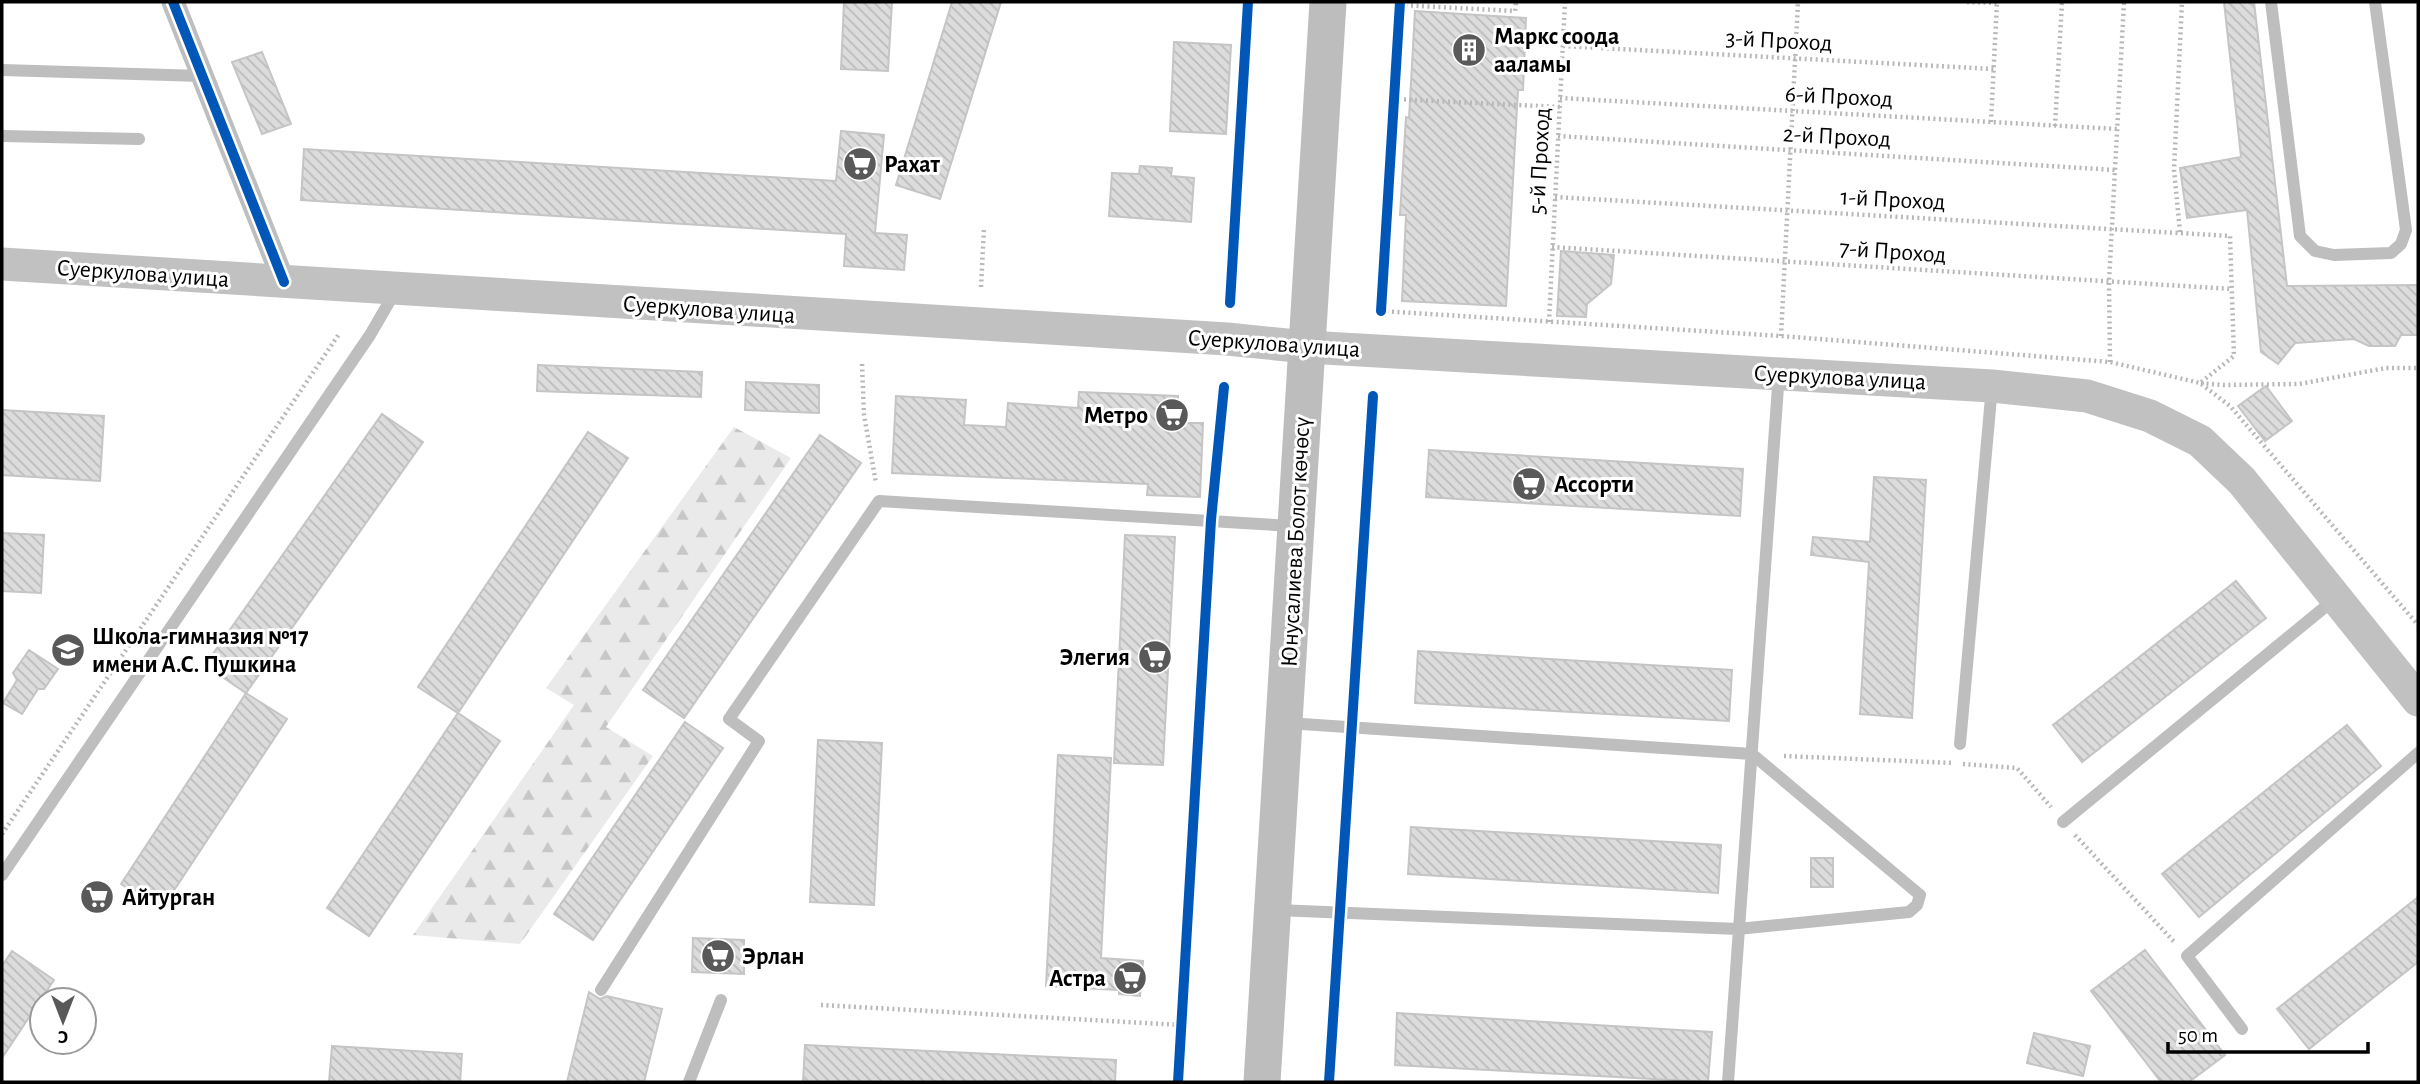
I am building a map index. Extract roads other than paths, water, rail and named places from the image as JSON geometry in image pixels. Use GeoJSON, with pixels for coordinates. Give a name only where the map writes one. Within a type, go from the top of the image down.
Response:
{"type":"FeatureCollection","features":[{"type":"Feature","properties":{"kind":"main road","name":"Юнусалиева Болот көчөсү"},"geometry":{"type":"LineString","coordinates":[[1262,1082],[1328,2]]}},
{"type":"Feature","properties":{"kind":"main road","name":"Суеркулова улица"},"geometry":{"type":"LineString","coordinates":[[2,264],[1992,386],[2087,396],[2150,416],[2200,441],[2242,481],[2418,699]]}},
{"type":"Feature","properties":{"kind":"street"},"geometry":{"type":"LineString","coordinates":[[173,2],[284,282]]}},
{"type":"Feature","properties":{"kind":"lane"},"geometry":{"type":"LineString","coordinates":[[2271,2],[2300,236],[2315,251],[2334,255],[2390,253],[2401,244],[2406,230],[2375,2]]}},
{"type":"Feature","properties":{"kind":"lane"},"geometry":{"type":"LineString","coordinates":[[2,70],[202,76]]}},
{"type":"Feature","properties":{"kind":"lane"},"geometry":{"type":"LineString","coordinates":[[2,136],[139,139]]}},
{"type":"Feature","properties":{"kind":"lane"},"geometry":{"type":"LineString","coordinates":[[2,875],[370,335],[397,289]]}},
{"type":"Feature","properties":{"kind":"lane"},"geometry":{"type":"LineString","coordinates":[[1728,1082],[1779,373]]}},
{"type":"Feature","properties":{"kind":"lane"},"geometry":{"type":"LineString","coordinates":[[1960,744],[1992,386]]}},
{"type":"Feature","properties":{"kind":"lane"},"geometry":{"type":"LineString","coordinates":[[601,990],[759,741],[729,719],[879,501],[1296,526]]}},
{"type":"Feature","properties":{"kind":"lane"},"geometry":{"type":"LineString","coordinates":[[2063,821],[2336,598]]}},
{"type":"Feature","properties":{"kind":"lane"},"geometry":{"type":"LineString","coordinates":[[1273,910],[1738,929],[1909,912],[1917,905],[1920,895],[1752,754],[1284,723]]}},
{"type":"Feature","properties":{"kind":"lane"},"geometry":{"type":"LineString","coordinates":[[2242,1029],[2187,956],[2418,753]]}},
{"type":"Feature","properties":{"kind":"lane"},"geometry":{"type":"LineString","coordinates":[[689,1082],[722,1000]]}},
{"type":"Feature","properties":{"kind":"place","name":"Маркс соода ааламы"},"geometry":{"type":"Point","coordinates":[1469,50]}},
{"type":"Feature","properties":{"kind":"place","name":"Рахат"},"geometry":{"type":"Point","coordinates":[860,164]}},
{"type":"Feature","properties":{"kind":"place","name":"Метро"},"geometry":{"type":"Point","coordinates":[1172,415]}},
{"type":"Feature","properties":{"kind":"place","name":"Ассорти"},"geometry":{"type":"Point","coordinates":[1529,484]}},
{"type":"Feature","properties":{"kind":"place","name":"Школа-гимназия №17 имени А.С. Пушкина"},"geometry":{"type":"Point","coordinates":[68,650]}},
{"type":"Feature","properties":{"kind":"place","name":"Элегия"},"geometry":{"type":"Point","coordinates":[1155,657]}},
{"type":"Feature","properties":{"kind":"place","name":"Айтурган"},"geometry":{"type":"Point","coordinates":[97,897]}},
{"type":"Feature","properties":{"kind":"place","name":"Эрлан"},"geometry":{"type":"Point","coordinates":[718,956]}},
{"type":"Feature","properties":{"kind":"place","name":"Астра"},"geometry":{"type":"Point","coordinates":[1130,978]}}]}
